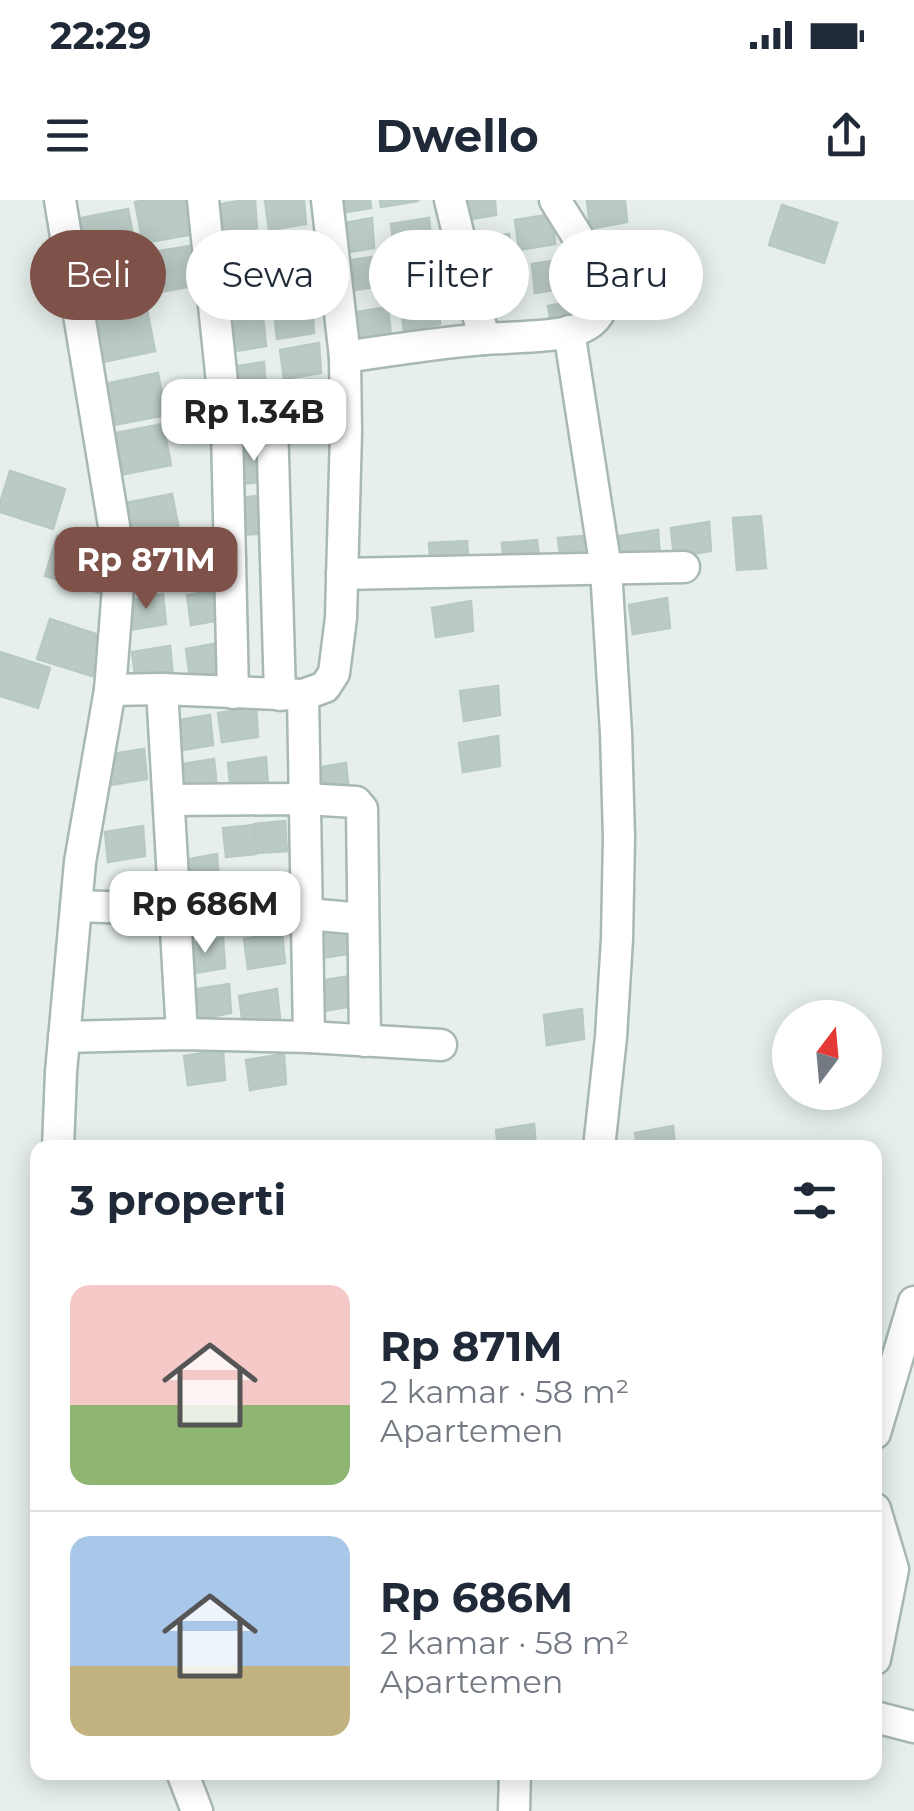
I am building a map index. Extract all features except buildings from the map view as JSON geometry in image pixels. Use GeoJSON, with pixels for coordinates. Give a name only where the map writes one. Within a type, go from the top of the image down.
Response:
{"type":"FeatureCollection","features":[{"type":"Feature","properties":{"kind":"street"},"geometry":{"type":"LineString","coordinates":[[58,1140],[80,862],[110,690],[120,562],[60,200]]}},
{"type":"Feature","properties":{"kind":"street"},"geometry":{"type":"LineString","coordinates":[[203,200],[227,430],[233,694]]}},
{"type":"Feature","properties":{"kind":"street"},"geometry":{"type":"LineString","coordinates":[[110,690],[162,688],[291,695],[325,687],[334,673],[341,618],[345,357],[328,200]]}},
{"type":"Feature","properties":{"kind":"street"},"geometry":{"type":"LineString","coordinates":[[450,200],[484,339]]}},
{"type":"Feature","properties":{"kind":"street"},"geometry":{"type":"LineString","coordinates":[[345,357],[583,328],[600,312],[602,289],[598,274],[555,200]]}},
{"type":"Feature","properties":{"kind":"street"},"geometry":{"type":"LineString","coordinates":[[568,331],[606,569],[616,733],[617,938],[600,1140]]}},
{"type":"Feature","properties":{"kind":"street"},"geometry":{"type":"LineString","coordinates":[[227,430],[345,410]]}},
{"type":"Feature","properties":{"kind":"street"},"geometry":{"type":"LineString","coordinates":[[272,422],[291,695],[305,799],[308,1038]]}},
{"type":"Feature","properties":{"kind":"street"},"geometry":{"type":"LineString","coordinates":[[120,562],[230,559]]}},
{"type":"Feature","properties":{"kind":"street"},"geometry":{"type":"LineString","coordinates":[[342,574],[684,567]]}},
{"type":"Feature","properties":{"kind":"street"},"geometry":{"type":"LineString","coordinates":[[162,688],[182,1034]]}},
{"type":"Feature","properties":{"kind":"street"},"geometry":{"type":"LineString","coordinates":[[169,800],[349,800],[362,809],[365,1041]]}},
{"type":"Feature","properties":{"kind":"street"},"geometry":{"type":"LineString","coordinates":[[76,906],[363,919]]}},
{"type":"Feature","properties":{"kind":"street"},"geometry":{"type":"LineString","coordinates":[[64,1038],[182,1034],[441,1046]]}},
{"type":"Feature","properties":{"kind":"street"},"geometry":{"type":"LineString","coordinates":[[882,1409],[914,1302]]}},
{"type":"Feature","properties":{"kind":"street"},"geometry":{"type":"LineString","coordinates":[[882,1534],[892,1569],[882,1622]]}},
{"type":"Feature","properties":{"kind":"street"},"geometry":{"type":"LineString","coordinates":[[882,1719],[914,1726]]}},
{"type":"Feature","properties":{"kind":"street"},"geometry":{"type":"LineString","coordinates":[[185,1780],[197,1811]]}},
{"type":"Feature","properties":{"kind":"street"},"geometry":{"type":"LineString","coordinates":[[514,1811],[515,1780]]}}]}
